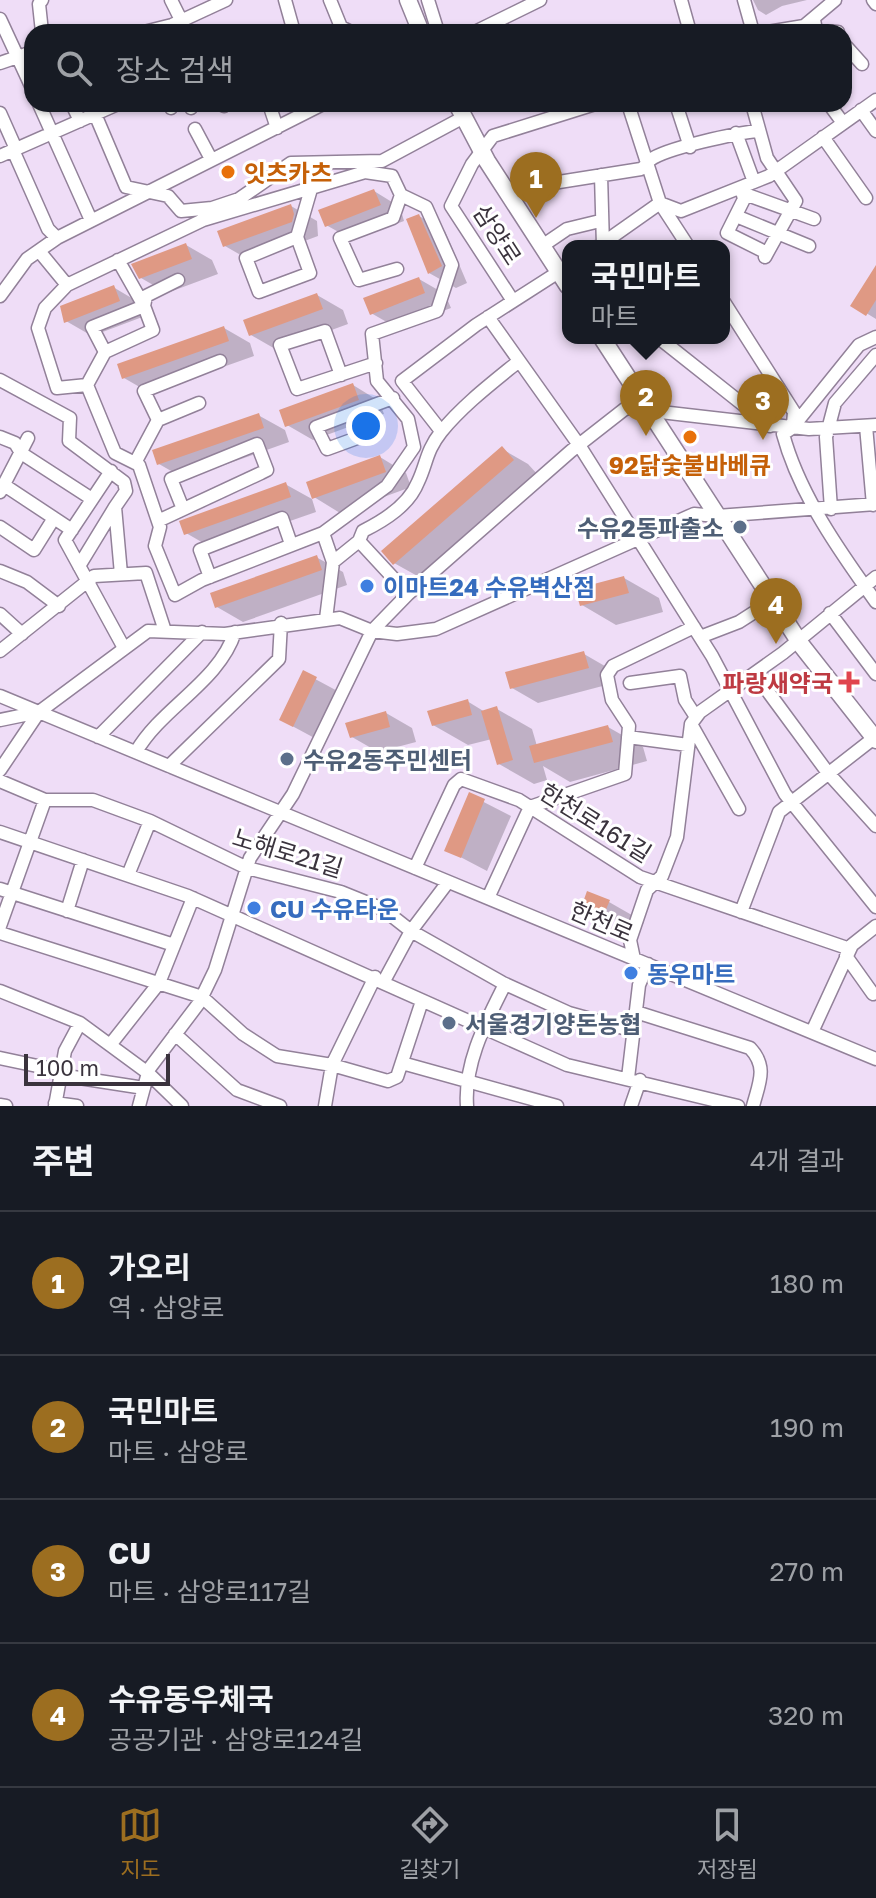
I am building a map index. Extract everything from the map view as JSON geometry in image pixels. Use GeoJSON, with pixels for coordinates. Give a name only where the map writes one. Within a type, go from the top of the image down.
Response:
{"type":"FeatureCollection","features":[{"type":"Feature","properties":{"kind":"main road"},"geometry":{"type":"LineString","coordinates":[[408,0],[418,24]]}},
{"type":"Feature","properties":{"kind":"main road","name":"삼양로"},"geometry":{"type":"LineString","coordinates":[[461,112],[506,191],[562,270]]}},
{"type":"Feature","properties":{"kind":"main road"},"geometry":{"type":"LineString","coordinates":[[606,344],[798,640],[875,739]]}},
{"type":"Feature","properties":{"kind":"street"},"geometry":{"type":"LineString","coordinates":[[41,24],[39,4],[42,0]]}},
{"type":"Feature","properties":{"kind":"street"},"geometry":{"type":"LineString","coordinates":[[171,0],[183,24]]}},
{"type":"Feature","properties":{"kind":"street"},"geometry":{"type":"LineString","coordinates":[[187,24],[226,0]]}},
{"type":"Feature","properties":{"kind":"street"},"geometry":{"type":"LineString","coordinates":[[285,0],[290,24]]}},
{"type":"Feature","properties":{"kind":"street"},"geometry":{"type":"LineString","coordinates":[[330,0],[340,24]]}},
{"type":"Feature","properties":{"kind":"street"},"geometry":{"type":"LineString","coordinates":[[428,0],[436,24]]}},
{"type":"Feature","properties":{"kind":"street"},"geometry":{"type":"LineString","coordinates":[[681,0],[688,24]]}},
{"type":"Feature","properties":{"kind":"street"},"geometry":{"type":"LineString","coordinates":[[744,0],[751,24]]}},
{"type":"Feature","properties":{"kind":"street"},"geometry":{"type":"LineString","coordinates":[[807,24],[835,0]]}},
{"type":"Feature","properties":{"kind":"street"},"geometry":{"type":"LineString","coordinates":[[490,24],[533,2]]}},
{"type":"Feature","properties":{"kind":"street"},"geometry":{"type":"LineString","coordinates":[[0,19],[24,71]]}},
{"type":"Feature","properties":{"kind":"street"},"geometry":{"type":"LineString","coordinates":[[814,20],[815,24]]}},
{"type":"Feature","properties":{"kind":"street"},"geometry":{"type":"LineString","coordinates":[[852,53],[862,64]]}},
{"type":"Feature","properties":{"kind":"street"},"geometry":{"type":"LineString","coordinates":[[0,63],[24,54]]}},
{"type":"Feature","properties":{"kind":"street"},"geometry":{"type":"LineString","coordinates":[[660,203],[681,211],[742,190],[876,100]]}},
{"type":"Feature","properties":{"kind":"street"},"geometry":{"type":"LineString","coordinates":[[861,110],[876,131]]}},
{"type":"Feature","properties":{"kind":"street"},"geometry":{"type":"LineString","coordinates":[[42,112],[90,218]]}},
{"type":"Feature","properties":{"kind":"street"},"geometry":{"type":"LineString","coordinates":[[76,112],[80,121]]}},
{"type":"Feature","properties":{"kind":"street"},"geometry":{"type":"LineString","coordinates":[[0,156],[100,112]]}},
{"type":"Feature","properties":{"kind":"street"},"geometry":{"type":"LineString","coordinates":[[272,112],[277,128]]}},
{"type":"Feature","properties":{"kind":"street"},"geometry":{"type":"LineString","coordinates":[[0,296],[20,266],[90,218],[308,112]]}},
{"type":"Feature","properties":{"kind":"street"},"geometry":{"type":"LineString","coordinates":[[95,114],[126,187],[168,196],[181,211],[212,208],[239,199],[291,163],[382,161],[457,112]]}},
{"type":"Feature","properties":{"kind":"street"},"geometry":{"type":"LineString","coordinates":[[482,151],[493,136],[570,112]]}},
{"type":"Feature","properties":{"kind":"street"},"geometry":{"type":"LineString","coordinates":[[630,112],[660,203],[684,240]]}},
{"type":"Feature","properties":{"kind":"street"},"geometry":{"type":"LineString","coordinates":[[679,112],[690,147]]}},
{"type":"Feature","properties":{"kind":"street"},"geometry":{"type":"LineString","coordinates":[[742,190],[744,199],[727,233],[766,255],[796,201],[774,170],[754,112]]}},
{"type":"Feature","properties":{"kind":"street"},"geometry":{"type":"LineString","coordinates":[[835,112],[843,123]]}},
{"type":"Feature","properties":{"kind":"street"},"geometry":{"type":"LineString","coordinates":[[0,113],[48,229],[57,238]]}},
{"type":"Feature","properties":{"kind":"street"},"geometry":{"type":"LineString","coordinates":[[195,129],[211,159]]}},
{"type":"Feature","properties":{"kind":"street"},"geometry":{"type":"LineString","coordinates":[[506,191],[531,180],[540,185],[641,169],[651,160],[690,147],[736,133],[758,131]]}},
{"type":"Feature","properties":{"kind":"street"},"geometry":{"type":"LineString","coordinates":[[736,133],[754,182]]}},
{"type":"Feature","properties":{"kind":"street"},"geometry":{"type":"LineString","coordinates":[[823,137],[866,198]]}},
{"type":"Feature","properties":{"kind":"street","name":"삼양로"},"geometry":{"type":"LineString","coordinates":[[482,151],[451,206],[513,301]]}},
{"type":"Feature","properties":{"kind":"street"},"geometry":{"type":"LineString","coordinates":[[365,172],[392,176],[401,195],[426,207],[452,265],[437,311],[372,334],[377,381],[408,419],[414,447],[387,486],[323,533],[210,577],[175,595],[155,546],[160,527],[135,463],[115,453],[87,385],[57,388],[38,328],[45,308],[67,285],[203,220],[305,187],[311,189],[365,172]]}},
{"type":"Feature","properties":{"kind":"street"},"geometry":{"type":"LineString","coordinates":[[601,175],[602,240]]}},
{"type":"Feature","properties":{"kind":"street"},"geometry":{"type":"LineString","coordinates":[[297,237],[246,258],[259,292],[310,273],[297,237],[311,189]]}},
{"type":"Feature","properties":{"kind":"street"},"geometry":{"type":"LineString","coordinates":[[742,190],[814,219]]}},
{"type":"Feature","properties":{"kind":"street"},"geometry":{"type":"LineString","coordinates":[[397,269],[359,280],[340,238],[393,218],[401,195]]}},
{"type":"Feature","properties":{"kind":"street"},"geometry":{"type":"LineString","coordinates":[[609,240],[660,203]]}},
{"type":"Feature","properties":{"kind":"street"},"geometry":{"type":"LineString","coordinates":[[736,216],[809,246]]}},
{"type":"Feature","properties":{"kind":"street","name":"삼양로"},"geometry":{"type":"LineString","coordinates":[[542,246],[567,229],[600,221]]}},
{"type":"Feature","properties":{"kind":"street"},"geometry":{"type":"LineString","coordinates":[[39,251],[67,285]]}},
{"type":"Feature","properties":{"kind":"street"},"geometry":{"type":"LineString","coordinates":[[87,385],[105,352],[153,330],[144,306],[118,260]]}},
{"type":"Feature","properties":{"kind":"street"},"geometry":{"type":"LineString","coordinates":[[441,431],[402,381],[488,317],[562,276]]}},
{"type":"Feature","properties":{"kind":"street"},"geometry":{"type":"LineString","coordinates":[[144,306],[146,296],[178,280]]}},
{"type":"Feature","properties":{"kind":"street"},"geometry":{"type":"LineString","coordinates":[[105,352],[92,327],[144,306]]}},
{"type":"Feature","properties":{"kind":"street"},"geometry":{"type":"LineString","coordinates":[[730,311],[794,412],[796,421],[792,428]]}},
{"type":"Feature","properties":{"kind":"street"},"geometry":{"type":"LineString","coordinates":[[488,317],[579,445],[639,539],[732,690],[791,802],[876,907]]}},
{"type":"Feature","properties":{"kind":"street"},"geometry":{"type":"LineString","coordinates":[[341,375],[325,331],[280,345],[297,389],[341,375],[376,363]]}},
{"type":"Feature","properties":{"kind":"street"},"geometry":{"type":"LineString","coordinates":[[876,337],[859,345],[792,428],[783,434],[876,602]]}},
{"type":"Feature","properties":{"kind":"street"},"geometry":{"type":"LineString","coordinates":[[667,344],[770,426]]}},
{"type":"Feature","properties":{"kind":"street"},"geometry":{"type":"LineString","coordinates":[[824,509],[826,437],[835,403],[876,355]]}},
{"type":"Feature","properties":{"kind":"street"},"geometry":{"type":"LineString","coordinates":[[158,420],[144,391],[220,361]]}},
{"type":"Feature","properties":{"kind":"street"},"geometry":{"type":"LineString","coordinates":[[333,562],[359,541],[363,531],[382,522],[412,493],[420,480],[424,455],[441,431],[484,389],[519,361]]}},
{"type":"Feature","properties":{"kind":"street"},"geometry":{"type":"LineString","coordinates":[[0,380],[70,418],[69,441],[124,482],[126,491],[79,566]]}},
{"type":"Feature","properties":{"kind":"street"},"geometry":{"type":"LineString","coordinates":[[361,410],[393,398]]}},
{"type":"Feature","properties":{"kind":"street"},"geometry":{"type":"LineString","coordinates":[[135,463],[158,420],[199,403]]}},
{"type":"Feature","properties":{"kind":"street"},"geometry":{"type":"LineString","coordinates":[[0,770],[39,712],[148,631],[235,632],[281,623],[340,618],[372,631],[397,634],[436,629],[694,514],[717,516],[875,504],[871,426],[792,428],[626,408],[408,594],[372,631],[280,812],[247,868],[235,915],[202,997],[148,1073],[139,1106]]}},
{"type":"Feature","properties":{"kind":"street"},"geometry":{"type":"LineString","coordinates":[[0,437],[15,443],[21,453],[92,499]]}},
{"type":"Feature","properties":{"kind":"street"},"geometry":{"type":"LineString","coordinates":[[28,438],[2,488],[72,530]]}},
{"type":"Feature","properties":{"kind":"street"},"geometry":{"type":"LineString","coordinates":[[158,521],[267,470],[257,444],[171,479],[183,509]]}},
{"type":"Feature","properties":{"kind":"street"},"geometry":{"type":"LineString","coordinates":[[111,471],[65,540],[124,648]]}},
{"type":"Feature","properties":{"kind":"street"},"geometry":{"type":"LineString","coordinates":[[115,507],[121,574]]}},
{"type":"Feature","properties":{"kind":"street"},"geometry":{"type":"LineString","coordinates":[[0,527],[34,550],[54,518]]}},
{"type":"Feature","properties":{"kind":"street"},"geometry":{"type":"LineString","coordinates":[[210,577],[200,550],[282,518],[291,544]]}},
{"type":"Feature","properties":{"kind":"street"},"geometry":{"type":"LineString","coordinates":[[323,533],[333,562],[326,619]]}},
{"type":"Feature","properties":{"kind":"street"},"geometry":{"type":"LineString","coordinates":[[359,541],[408,594]]}},
{"type":"Feature","properties":{"kind":"street"},"geometry":{"type":"LineString","coordinates":[[0,571],[27,582],[59,606]]}},
{"type":"Feature","properties":{"kind":"street"},"geometry":{"type":"LineString","coordinates":[[0,651],[94,576],[146,573],[165,631]]}},
{"type":"Feature","properties":{"kind":"street"},"geometry":{"type":"LineString","coordinates":[[634,959],[630,940],[653,882],[662,876],[673,851],[694,721],[876,577]]}},
{"type":"Feature","properties":{"kind":"street"},"geometry":{"type":"LineString","coordinates":[[488,898],[530,807],[625,774],[629,726],[612,700],[607,675],[613,666],[697,632],[739,622],[753,613]]}},
{"type":"Feature","properties":{"kind":"street"},"geometry":{"type":"LineString","coordinates":[[830,613],[876,674]]}},
{"type":"Feature","properties":{"kind":"street"},"geometry":{"type":"LineString","coordinates":[[0,614],[22,634]]}},
{"type":"Feature","properties":{"kind":"street"},"geometry":{"type":"LineString","coordinates":[[169,766],[279,659],[281,623]]}},
{"type":"Feature","properties":{"kind":"street"},"geometry":{"type":"LineString","coordinates":[[98,737],[202,632]]}},
{"type":"Feature","properties":{"kind":"street"},"geometry":{"type":"LineString","coordinates":[[136,752],[146,735],[228,655],[235,632]]}},
{"type":"Feature","properties":{"kind":"street"},"geometry":{"type":"LineString","coordinates":[[755,674],[828,773],[876,826]]}},
{"type":"Feature","properties":{"kind":"street"},"geometry":{"type":"LineString","coordinates":[[630,683],[680,676],[694,721],[739,809]]}},
{"type":"Feature","properties":{"kind":"street","name":"한천로"},"geometry":{"type":"LineString","coordinates":[[0,696],[876,1059]]}},
{"type":"Feature","properties":{"kind":"street"},"geometry":{"type":"LineString","coordinates":[[0,720],[39,712]]}},
{"type":"Feature","properties":{"kind":"street"},"geometry":{"type":"LineString","coordinates":[[628,737],[688,745]]}},
{"type":"Feature","properties":{"kind":"street"},"geometry":{"type":"LineString","coordinates":[[741,912],[779,812],[875,739]]}},
{"type":"Feature","properties":{"kind":"street","name":"한천로161길"},"geometry":{"type":"LineString","coordinates":[[415,868],[454,785],[461,779],[530,807],[613,863],[653,882],[848,953]]}},
{"type":"Feature","properties":{"kind":"street","name":"노해로21길"},"geometry":{"type":"LineString","coordinates":[[0,781],[45,800],[93,800],[150,821],[247,868],[341,892],[383,909],[411,931],[505,984],[569,1013],[634,1031]]}},
{"type":"Feature","properties":{"kind":"street"},"geometry":{"type":"LineString","coordinates":[[0,926],[6,891],[45,800]]}},
{"type":"Feature","properties":{"kind":"street"},"geometry":{"type":"LineString","coordinates":[[128,875],[150,821]]}},
{"type":"Feature","properties":{"kind":"street"},"geometry":{"type":"LineString","coordinates":[[0,832],[235,915],[567,1065],[732,1105]]}},
{"type":"Feature","properties":{"kind":"street"},"geometry":{"type":"LineString","coordinates":[[67,911],[83,860]]}},
{"type":"Feature","properties":{"kind":"street"},"geometry":{"type":"LineString","coordinates":[[325,1106],[332,1065],[380,979],[448,882]]}},
{"type":"Feature","properties":{"kind":"street"},"geometry":{"type":"LineString","coordinates":[[6,891],[174,945]]}},
{"type":"Feature","properties":{"kind":"street"},"geometry":{"type":"LineString","coordinates":[[110,1045],[159,983],[193,898]]}},
{"type":"Feature","properties":{"kind":"street"},"geometry":{"type":"LineString","coordinates":[[812,1032],[848,953],[876,926]]}},
{"type":"Feature","properties":{"kind":"street"},"geometry":{"type":"LineString","coordinates":[[0,933],[202,997],[243,1034],[277,1056],[332,1065],[388,1081],[397,1077],[422,1001]]}},
{"type":"Feature","properties":{"kind":"street"},"geometry":{"type":"LineString","coordinates":[[848,953],[873,994]]}},
{"type":"Feature","properties":{"kind":"street"},"geometry":{"type":"LineString","coordinates":[[631,1106],[639,985],[648,964]]}},
{"type":"Feature","properties":{"kind":"street"},"geometry":{"type":"LineString","coordinates":[[467,1106],[465,1083],[483,1028],[505,984]]}},
{"type":"Feature","properties":{"kind":"street"},"geometry":{"type":"LineString","coordinates":[[0,991],[80,1023],[148,1073],[182,1106]]}},
{"type":"Feature","properties":{"kind":"street"},"geometry":{"type":"LineString","coordinates":[[636,1012],[750,1048],[761,1060],[762,1068],[753,1106]]}},
{"type":"Feature","properties":{"kind":"street"},"geometry":{"type":"LineString","coordinates":[[77,1106],[55,1104],[65,1051],[80,1023]]}},
{"type":"Feature","properties":{"kind":"street"},"geometry":{"type":"LineString","coordinates":[[175,1034],[237,1090],[280,1106]]}},
{"type":"Feature","properties":{"kind":"street"},"geometry":{"type":"LineString","coordinates":[[0,1058],[144,1088]]}},
{"type":"Feature","properties":{"kind":"street"},"geometry":{"type":"LineString","coordinates":[[402,1063],[465,1083],[557,1106]]}},
{"type":"Feature","properties":{"kind":"street"},"geometry":{"type":"LineString","coordinates":[[0,1105],[6,1106]]}},
{"type":"Feature","properties":{"kind":"building"},"geometry":{"type":"Polygon","coordinates":[[[374,189],[381,205],[325,227],[318,210],[374,189]]]}},
{"type":"Feature","properties":{"kind":"building"},"geometry":{"type":"Polygon","coordinates":[[[291,204],[294,214],[292,222],[223,247],[217,231],[291,204]]]}},
{"type":"Feature","properties":{"kind":"building"},"geometry":{"type":"Polygon","coordinates":[[[419,214],[442,266],[428,274],[406,219],[419,214]]]}},
{"type":"Feature","properties":{"kind":"building"},"geometry":{"type":"Polygon","coordinates":[[[186,243],[192,259],[139,279],[131,264],[186,243]]]}},
{"type":"Feature","properties":{"kind":"building"},"geometry":{"type":"Polygon","coordinates":[[[876,265],[876,300],[866,316],[850,306],[876,265]]]}},
{"type":"Feature","properties":{"kind":"building"},"geometry":{"type":"Polygon","coordinates":[[[419,277],[425,293],[370,315],[363,298],[419,277]]]}},
{"type":"Feature","properties":{"kind":"building"},"geometry":{"type":"Polygon","coordinates":[[[114,285],[120,301],[64,323],[60,306],[114,285]]]}},
{"type":"Feature","properties":{"kind":"building"},"geometry":{"type":"Polygon","coordinates":[[[317,293],[323,309],[249,336],[243,320],[317,293]]]}},
{"type":"Feature","properties":{"kind":"building"},"geometry":{"type":"Polygon","coordinates":[[[224,326],[229,341],[122,379],[117,364],[224,326]]]}},
{"type":"Feature","properties":{"kind":"building"},"geometry":{"type":"Polygon","coordinates":[[[353,383],[359,400],[285,427],[279,410],[353,383]]]}},
{"type":"Feature","properties":{"kind":"building"},"geometry":{"type":"Polygon","coordinates":[[[259,413],[264,428],[157,465],[152,450],[259,413]]]}},
{"type":"Feature","properties":{"kind":"building"},"geometry":{"type":"Polygon","coordinates":[[[502,446],[514,460],[393,565],[381,551],[502,446]]]}},
{"type":"Feature","properties":{"kind":"building"},"geometry":{"type":"Polygon","coordinates":[[[380,455],[386,472],[312,499],[306,482],[380,455]]]}},
{"type":"Feature","properties":{"kind":"building"},"geometry":{"type":"Polygon","coordinates":[[[286,482],[291,497],[184,535],[179,521],[286,482]]]}},
{"type":"Feature","properties":{"kind":"building"},"geometry":{"type":"Polygon","coordinates":[[[317,555],[322,570],[215,608],[210,593],[317,555]]]}},
{"type":"Feature","properties":{"kind":"building"},"geometry":{"type":"Polygon","coordinates":[[[624,576],[629,593],[580,606],[575,589],[624,576]]]}},
{"type":"Feature","properties":{"kind":"building"},"geometry":{"type":"Polygon","coordinates":[[[584,651],[589,668],[510,689],[505,672],[584,651]]]}},
{"type":"Feature","properties":{"kind":"building"},"geometry":{"type":"Polygon","coordinates":[[[303,670],[317,677],[293,727],[279,720],[303,670]]]}},
{"type":"Feature","properties":{"kind":"building"},"geometry":{"type":"Polygon","coordinates":[[[468,699],[472,715],[432,726],[427,711],[468,699]]]}},
{"type":"Feature","properties":{"kind":"building"},"geometry":{"type":"Polygon","coordinates":[[[497,706],[513,760],[497,765],[481,711],[497,706]]]}},
{"type":"Feature","properties":{"kind":"building"},"geometry":{"type":"Polygon","coordinates":[[[386,711],[390,727],[350,738],[345,723],[386,711]]]}},
{"type":"Feature","properties":{"kind":"building"},"geometry":{"type":"Polygon","coordinates":[[[608,725],[613,742],[534,763],[529,746],[608,725]]]}},
{"type":"Feature","properties":{"kind":"building"},"geometry":{"type":"Polygon","coordinates":[[[469,792],[485,799],[461,858],[444,851],[469,792]]]}},
{"type":"Feature","properties":{"kind":"building"},"geometry":{"type":"Polygon","coordinates":[[[587,891],[610,900],[604,914],[582,905],[587,891]]]}},
{"type":"Feature","properties":{"kind":"place","name":"잇츠카츠"},"geometry":{"type":"Point","coordinates":[228,172]}},
{"type":"Feature","properties":{"kind":"place","name":"가오리"},"geometry":{"type":"Point","coordinates":[536,218]}},
{"type":"Feature","properties":{"kind":"place","name":"국민마트"},"geometry":{"type":"Point","coordinates":[646,436]}},
{"type":"Feature","properties":{"kind":"place","name":"92닭숯불바베큐"},"geometry":{"type":"Point","coordinates":[690,437]}},
{"type":"Feature","properties":{"kind":"place","name":"CU"},"geometry":{"type":"Point","coordinates":[763,440]}},
{"type":"Feature","properties":{"kind":"place","name":"수유2동파출소"},"geometry":{"type":"Point","coordinates":[740,527]}},
{"type":"Feature","properties":{"kind":"place","name":"이마트24 수유벽산점"},"geometry":{"type":"Point","coordinates":[367,586]}},
{"type":"Feature","properties":{"kind":"place","name":"수유동우체국"},"geometry":{"type":"Point","coordinates":[776,644]}},
{"type":"Feature","properties":{"kind":"place","name":"파랑새약국"},"geometry":{"type":"Point","coordinates":[849,682]}},
{"type":"Feature","properties":{"kind":"place","name":"수유2동주민센터"},"geometry":{"type":"Point","coordinates":[287,759]}},
{"type":"Feature","properties":{"kind":"place","name":"CU 수유타운"},"geometry":{"type":"Point","coordinates":[254,908]}},
{"type":"Feature","properties":{"kind":"place","name":"동우마트"},"geometry":{"type":"Point","coordinates":[631,973]}},
{"type":"Feature","properties":{"kind":"place","name":"서울경기양돈농협"},"geometry":{"type":"Point","coordinates":[449,1023]}}]}
